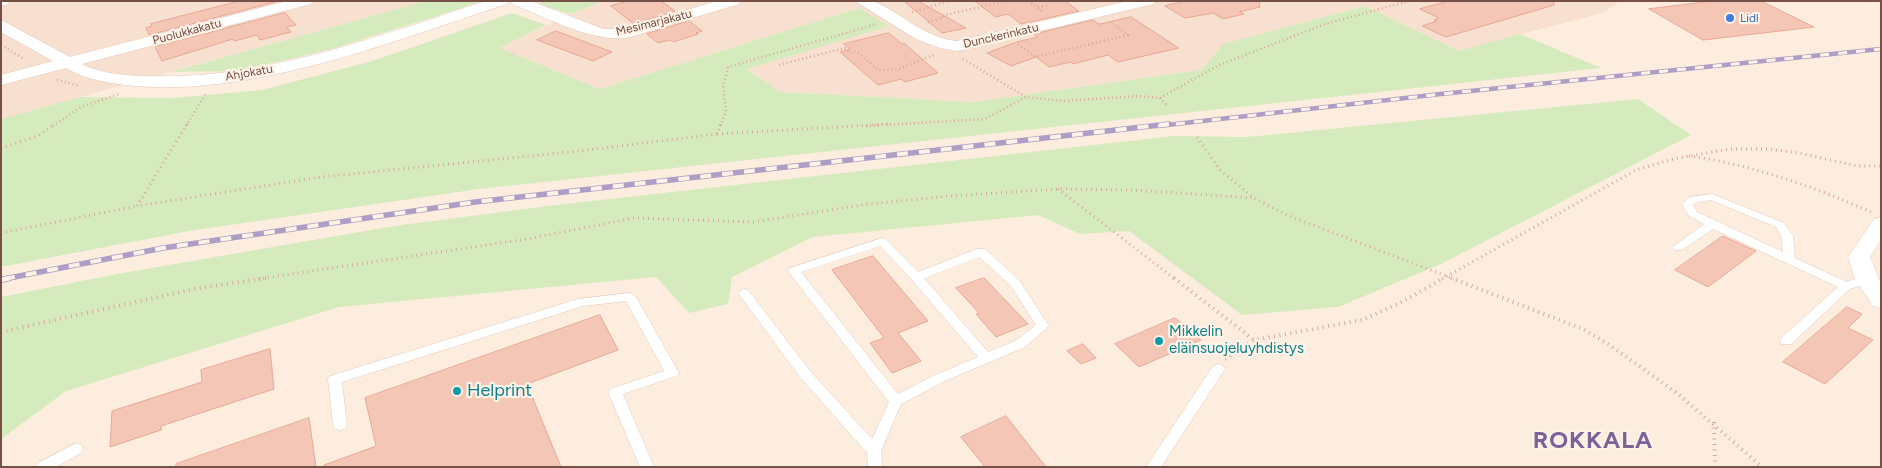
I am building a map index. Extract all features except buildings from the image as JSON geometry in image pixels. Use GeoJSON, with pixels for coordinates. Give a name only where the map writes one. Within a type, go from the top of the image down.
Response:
{"type":"FeatureCollection","features":[{"type":"Feature","properties":{"kind":"street","name":"Puolukkakatu"},"geometry":{"type":"LineString","coordinates":[[1,80],[306,1]]}},
{"type":"Feature","properties":{"kind":"street","name":"Ahjokatu"},"geometry":{"type":"LineString","coordinates":[[2,25],[86,73],[132,81],[168,82],[239,76],[336,54],[502,1]]}},
{"type":"Feature","properties":{"kind":"street","name":"Mesimarjakatu"},"geometry":{"type":"LineString","coordinates":[[517,1],[600,33],[612,35],[624,34],[734,1]]}},
{"type":"Feature","properties":{"kind":"street","name":"Dunckerinkatu"},"geometry":{"type":"LineString","coordinates":[[862,1],[887,21],[948,47],[1148,1]]}},
{"type":"Feature","properties":{"kind":"street"},"geometry":{"type":"LineString","coordinates":[[1877,218],[1859,257],[1856,283],[1881,301]]}},
{"type":"Feature","properties":{"kind":"lane"},"geometry":{"type":"LineString","coordinates":[[1789,260],[1787,236],[1780,225],[1712,197],[1694,199],[1687,204],[1693,214],[1789,260],[1856,283]]}},
{"type":"Feature","properties":{"kind":"lane"},"geometry":{"type":"LineString","coordinates":[[1678,248],[1712,224]]}},
{"type":"Feature","properties":{"kind":"lane"},"geometry":{"type":"LineString","coordinates":[[896,401],[794,271],[882,241],[986,358]]}},
{"type":"Feature","properties":{"kind":"lane"},"geometry":{"type":"LineString","coordinates":[[875,467],[874,451],[896,401],[940,378],[1020,344],[1043,326],[1014,283],[981,252],[916,277]]}},
{"type":"Feature","properties":{"kind":"lane"},"geometry":{"type":"LineString","coordinates":[[1786,341],[1856,283]]}},
{"type":"Feature","properties":{"kind":"lane"},"geometry":{"type":"LineString","coordinates":[[744,293],[805,374],[874,451]]}},
{"type":"Feature","properties":{"kind":"lane"},"geometry":{"type":"LineString","coordinates":[[340,425],[335,378],[582,302],[630,297],[672,373],[615,392],[647,467]]}},
{"type":"Feature","properties":{"kind":"lane"},"geometry":{"type":"LineString","coordinates":[[1153,467],[1218,369]]}},
{"type":"Feature","properties":{"kind":"lane"},"geometry":{"type":"LineString","coordinates":[[43,467],[76,449]]}},
{"type":"Feature","properties":{"kind":"path"},"geometry":{"type":"LineString","coordinates":[[717,134],[726,112],[723,86],[728,68],[949,1]]}},
{"type":"Feature","properties":{"kind":"path"},"geometry":{"type":"LineString","coordinates":[[988,5],[993,1]]}},
{"type":"Feature","properties":{"kind":"path"},"geometry":{"type":"LineString","coordinates":[[925,23],[943,18],[941,16],[1007,1]]}},
{"type":"Feature","properties":{"kind":"path"},"geometry":{"type":"LineString","coordinates":[[778,65],[845,48],[850,53],[856,51],[878,70],[899,68],[924,60],[948,47],[962,59],[1026,96],[1063,101],[1138,96],[1160,98],[1219,65],[1326,24],[1408,1]]}},
{"type":"Feature","properties":{"kind":"path"},"geometry":{"type":"LineString","coordinates":[[1037,8],[1049,5]]}},
{"type":"Feature","properties":{"kind":"path"},"geometry":{"type":"LineString","coordinates":[[1006,35],[1035,57],[1128,35],[1097,14]]}},
{"type":"Feature","properties":{"kind":"path"},"geometry":{"type":"LineString","coordinates":[[137,206],[208,90]]}},
{"type":"Feature","properties":{"kind":"path"},"geometry":{"type":"LineString","coordinates":[[1,148],[38,136],[81,106],[122,93]]}},
{"type":"Feature","properties":{"kind":"path"},"geometry":{"type":"LineString","coordinates":[[1,233],[137,206],[321,177],[579,151],[717,134],[985,119],[1026,96]]}},
{"type":"Feature","properties":{"kind":"path"},"geometry":{"type":"LineString","coordinates":[[1160,98],[1168,106]]}},
{"type":"Feature","properties":{"kind":"path"},"geometry":{"type":"LineString","coordinates":[[1197,137],[1220,170],[1254,198],[1287,215],[1583,329],[1625,353],[1714,421],[1762,467]]}},
{"type":"Feature","properties":{"kind":"path"},"geometry":{"type":"LineString","coordinates":[[1218,369],[1224,360],[1254,340],[1362,320],[1402,302],[1636,170],[1706,151],[1736,148],[1788,151],[1857,166],[1881,166]]}},
{"type":"Feature","properties":{"kind":"path"},"geometry":{"type":"LineString","coordinates":[[1686,156],[1714,159],[1810,185],[1877,218]]}},
{"type":"Feature","properties":{"kind":"path"},"geometry":{"type":"LineString","coordinates":[[1,332],[194,289],[527,238],[634,218],[754,222],[868,204],[950,196],[1058,189],[1133,190],[1254,198]]}},
{"type":"Feature","properties":{"kind":"path"},"geometry":{"type":"LineString","coordinates":[[1058,189],[1254,340]]}},
{"type":"Feature","properties":{"kind":"path"},"geometry":{"type":"LineString","coordinates":[[1714,421],[1715,467]]}},
{"type":"Feature","properties":{"kind":"shaded area"},"geometry":{"type":"Polygon","coordinates":[[[1,1],[426,1],[1,119],[1,1]]]}},
{"type":"Feature","properties":{"kind":"shaded area"},"geometry":{"type":"Polygon","coordinates":[[[604,1],[1620,1],[1605,12],[1459,51],[1365,6],[1223,44],[1201,70],[973,102],[780,92],[747,68],[888,26],[859,8],[600,89],[498,48],[589,6],[604,1]]]}},
{"type":"Feature","properties":{"kind":"green space"},"geometry":{"type":"Polygon","coordinates":[[[426,1],[484,1],[335,48],[295,58],[236,71],[171,72],[426,1]]]}},
{"type":"Feature","properties":{"kind":"green space"},"geometry":{"type":"Polygon","coordinates":[[[544,1],[604,1],[570,14],[537,4],[544,1]]]}},
{"type":"Feature","properties":{"kind":"green space"},"geometry":{"type":"Polygon","coordinates":[[[1365,6],[1459,51],[1520,34],[1601,68],[479,189],[189,231],[1,267],[1,119],[80,97],[172,98],[262,90],[372,61],[512,13],[546,25],[499,48],[600,89],[859,8],[889,26],[747,69],[780,92],[973,102],[1201,70],[1223,44],[1365,6]]]}},
{"type":"Feature","properties":{"kind":"green space"},"geometry":{"type":"Polygon","coordinates":[[[1638,99],[1691,135],[1441,264],[1338,307],[1242,315],[1129,231],[1080,234],[1038,215],[813,237],[732,277],[728,304],[689,313],[656,277],[339,307],[66,391],[1,439],[1,297],[117,274],[394,226],[556,205],[1174,136],[1247,137],[1638,99]]]}},
{"type":"Feature","properties":{"kind":"railway"},"geometry":{"type":"LineString","coordinates":[[1158,126],[1441,94],[1881,49]]}},
{"type":"Feature","properties":{"kind":"railway"},"geometry":{"type":"LineString","coordinates":[[4,279],[163,248],[475,202],[1169,124]]}},
{"type":"Feature","properties":{"kind":"railway"},"geometry":{"type":"LineString","coordinates":[[1,280],[10,278]]}},
{"type":"Feature","properties":{"kind":"place","name":"Lidl"},"geometry":{"type":"Point","coordinates":[1730,18]}},
{"type":"Feature","properties":{"kind":"place","name":"Mikkelin eläinsuojeluyhdistys"},"geometry":{"type":"Point","coordinates":[1159,341]}},
{"type":"Feature","properties":{"kind":"place","name":"Helprint"},"geometry":{"type":"Point","coordinates":[457,391]}},
{"type":"Feature","properties":{"kind":"district","name":"ROKKALA"},"geometry":{"type":"Point","coordinates":[1593,441]}}]}
